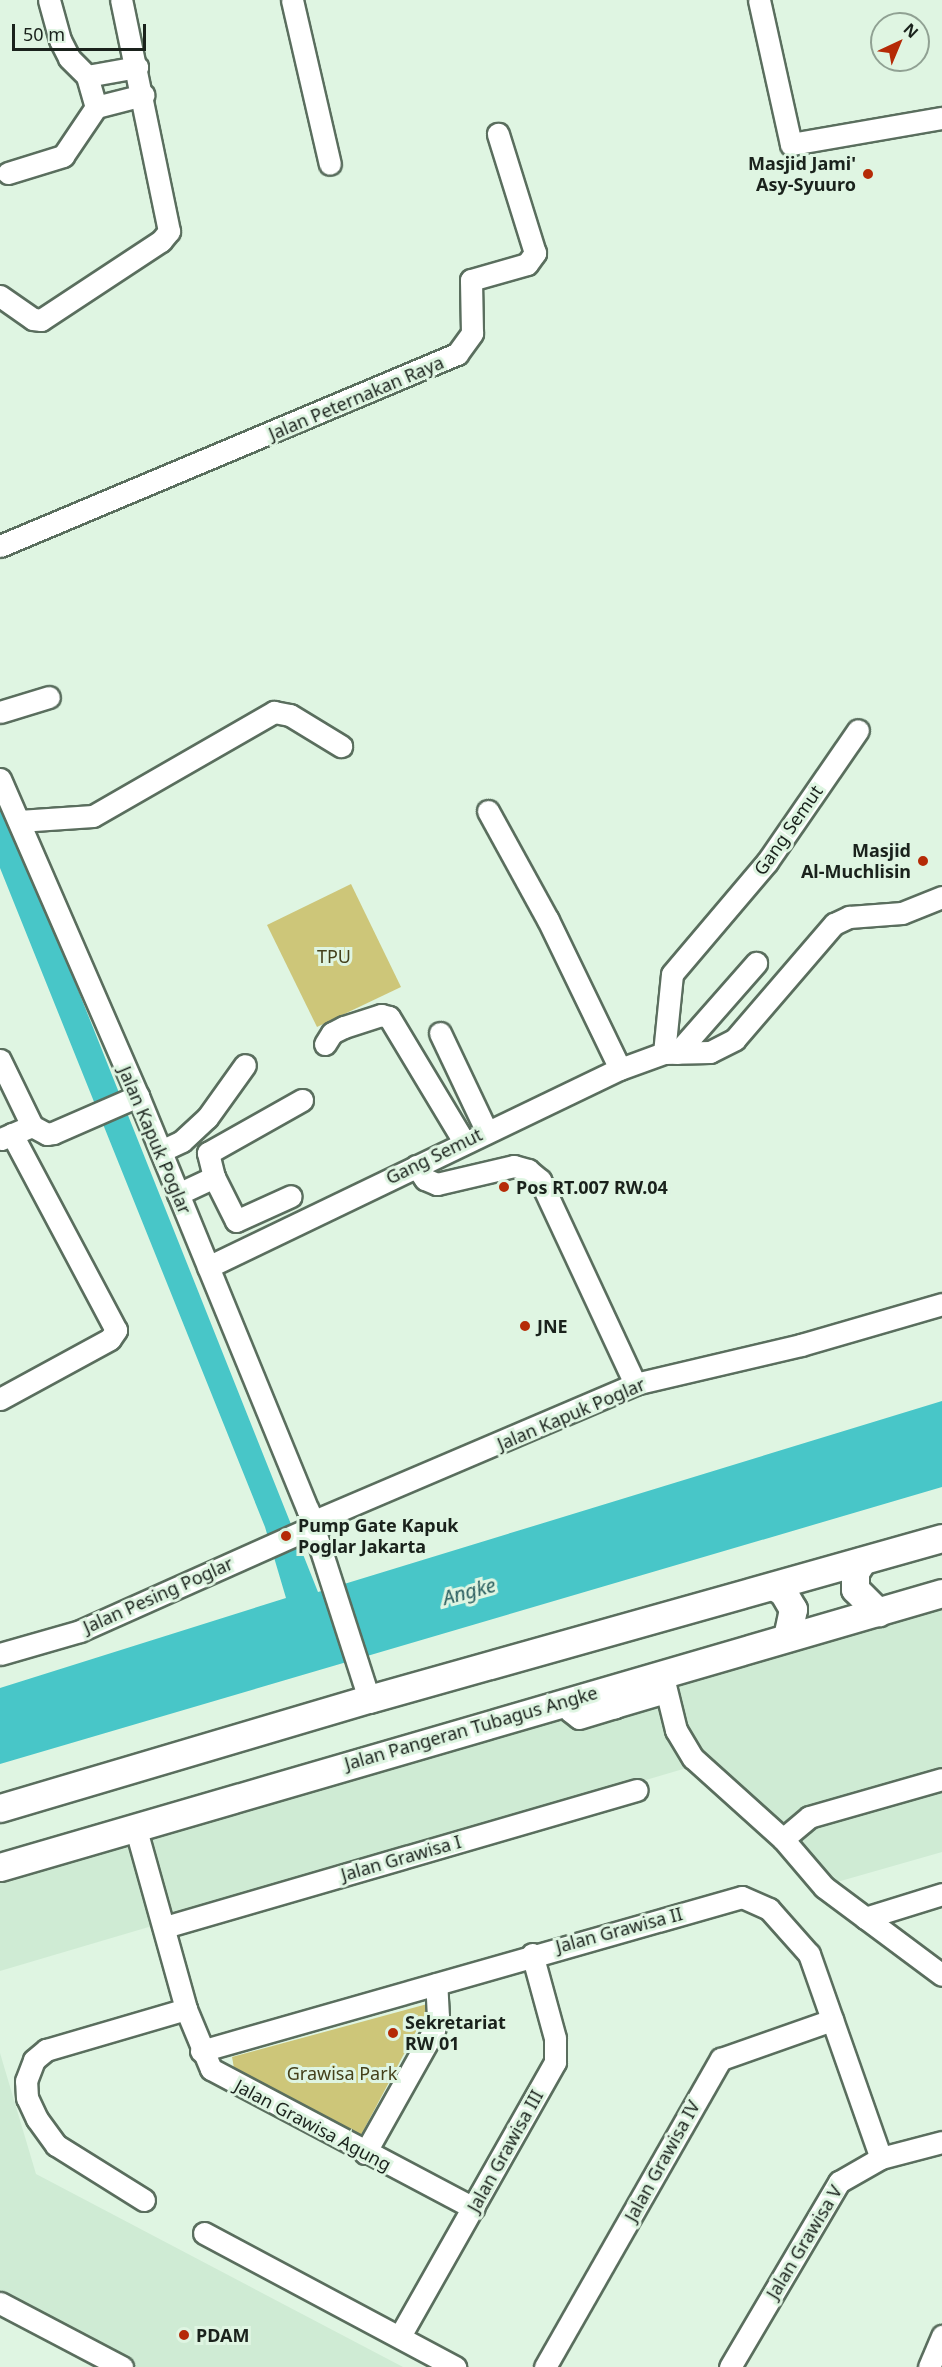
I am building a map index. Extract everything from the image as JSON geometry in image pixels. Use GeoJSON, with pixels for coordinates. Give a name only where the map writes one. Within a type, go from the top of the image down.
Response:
{"type":"FeatureCollection","features":[{"type":"Feature","properties":{"kind":"main road"},"geometry":{"type":"LineString","coordinates":[[0,1808],[366,1691],[773,1586],[942,1538]]}},
{"type":"Feature","properties":{"kind":"main road"},"geometry":{"type":"LineString","coordinates":[[862,1561],[855,1572],[855,1589],[878,1612]]}},
{"type":"Feature","properties":{"kind":"main road"},"geometry":{"type":"LineString","coordinates":[[773,1586],[783,1592],[793,1610],[787,1637]]}},
{"type":"Feature","properties":{"kind":"main road","name":"Jalan Pangeran Tubagus Angke"},"geometry":{"type":"LineString","coordinates":[[0,1866],[568,1699],[612,1697],[664,1682],[787,1637],[942,1593]]}},
{"type":"Feature","properties":{"kind":"street"},"geometry":{"type":"LineString","coordinates":[[49,0],[60,40],[69,58],[87,76],[96,107]]}},
{"type":"Feature","properties":{"kind":"street"},"geometry":{"type":"LineString","coordinates":[[0,296],[33,320],[49,317],[161,241],[169,231],[137,67],[121,0]]}},
{"type":"Feature","properties":{"kind":"street"},"geometry":{"type":"LineString","coordinates":[[292,0],[330,164]]}},
{"type":"Feature","properties":{"kind":"street"},"geometry":{"type":"LineString","coordinates":[[759,0],[791,144],[942,118]]}},
{"type":"Feature","properties":{"kind":"street"},"geometry":{"type":"LineString","coordinates":[[87,76],[137,67]]}},
{"type":"Feature","properties":{"kind":"street"},"geometry":{"type":"LineString","coordinates":[[8,173],[63,156],[96,107],[142,95]]}},
{"type":"Feature","properties":{"kind":"street","name":"Jalan Peternakan Raya"},"geometry":{"type":"LineString","coordinates":[[0,546],[457,354],[472,333],[471,280],[527,264],[535,253],[498,134]]}},
{"type":"Feature","properties":{"kind":"street"},"geometry":{"type":"LineString","coordinates":[[0,712],[49,697]]}},
{"type":"Feature","properties":{"kind":"street"},"geometry":{"type":"LineString","coordinates":[[19,821],[93,816],[274,712],[290,715],[341,746]]}},
{"type":"Feature","properties":{"kind":"street","name":"Gang Semut"},"geometry":{"type":"LineString","coordinates":[[671,1053],[672,974],[767,862],[858,730]]}},
{"type":"Feature","properties":{"kind":"street","name":"Jalan Kapuk Poglar"},"geometry":{"type":"LineString","coordinates":[[0,779],[4,803],[19,821],[132,1099],[161,1151],[310,1528],[635,1384],[801,1346],[942,1304]]}},
{"type":"Feature","properties":{"kind":"street"},"geometry":{"type":"LineString","coordinates":[[489,811],[548,920],[620,1069]]}},
{"type":"Feature","properties":{"kind":"street","name":"Gang Semut"},"geometry":{"type":"LineString","coordinates":[[208,1267],[486,1131],[620,1069],[671,1053],[710,1052],[735,1039],[834,924],[849,917],[902,913],[942,897]]}},
{"type":"Feature","properties":{"kind":"street"},"geometry":{"type":"LineString","coordinates":[[671,1053],[756,963]]}},
{"type":"Feature","properties":{"kind":"street"},"geometry":{"type":"LineString","coordinates":[[325,1044],[332,1033],[344,1027],[381,1015],[388,1017],[464,1142]]}},
{"type":"Feature","properties":{"kind":"street"},"geometry":{"type":"LineString","coordinates":[[440,1033],[486,1131]]}},
{"type":"Feature","properties":{"kind":"street"},"geometry":{"type":"LineString","coordinates":[[0,1060],[32,1126],[47,1134],[132,1099]]}},
{"type":"Feature","properties":{"kind":"street"},"geometry":{"type":"LineString","coordinates":[[161,1151],[182,1141],[207,1118],[245,1065]]}},
{"type":"Feature","properties":{"kind":"street"},"geometry":{"type":"LineString","coordinates":[[291,1196],[236,1221],[207,1159],[213,1149],[302,1100]]}},
{"type":"Feature","properties":{"kind":"street"},"geometry":{"type":"LineString","coordinates":[[0,1399],[110,1339],[116,1330],[6,1137],[32,1126]]}},
{"type":"Feature","properties":{"kind":"street"},"geometry":{"type":"LineString","coordinates":[[416,1166],[425,1179],[437,1184],[514,1166],[528,1170],[540,1180],[635,1384]]}},
{"type":"Feature","properties":{"kind":"street"},"geometry":{"type":"LineString","coordinates":[[178,1194],[214,1177]]}},
{"type":"Feature","properties":{"kind":"street"},"geometry":{"type":"LineString","coordinates":[[310,1528],[342,1614],[366,1691]]}},
{"type":"Feature","properties":{"kind":"street","name":"Jalan Pesing Poglar"},"geometry":{"type":"LineString","coordinates":[[0,1654],[80,1630],[310,1528]]}},
{"type":"Feature","properties":{"kind":"street"},"geometry":{"type":"LineString","coordinates":[[664,1682],[676,1730],[693,1758],[783,1839],[824,1887],[942,1975]]}},
{"type":"Feature","properties":{"kind":"street"},"geometry":{"type":"LineString","coordinates":[[783,1839],[809,1817],[942,1779]]}},
{"type":"Feature","properties":{"kind":"street","name":"Jalan Grawisa I"},"geometry":{"type":"LineString","coordinates":[[165,1927],[637,1790]]}},
{"type":"Feature","properties":{"kind":"street","name":"Jalan Grawisa Agung"},"geometry":{"type":"LineString","coordinates":[[135,1826],[186,2009],[201,2051],[216,2073],[365,2153],[474,2208]]}},
{"type":"Feature","properties":{"kind":"street"},"geometry":{"type":"LineString","coordinates":[[865,1918],[942,1894]]}},
{"type":"Feature","properties":{"kind":"street","name":"Jalan Grawisa II"},"geometry":{"type":"LineString","coordinates":[[201,2051],[532,1954],[732,1899],[750,1899],[770,1909],[802,1943],[813,1963],[881,2158]]}},
{"type":"Feature","properties":{"kind":"street","name":"Jalan Grawisa III"},"geometry":{"type":"LineString","coordinates":[[400,2336],[555,2062],[555,2038],[532,1954]]}},
{"type":"Feature","properties":{"kind":"street"},"geometry":{"type":"LineString","coordinates":[[365,2153],[434,2030],[438,2017],[436,1984]]}},
{"type":"Feature","properties":{"kind":"street"},"geometry":{"type":"LineString","coordinates":[[144,2200],[57,2145],[31,2107],[26,2081],[34,2060],[46,2050],[186,2009]]}},
{"type":"Feature","properties":{"kind":"street","name":"Jalan Grawisa IV"},"geometry":{"type":"LineString","coordinates":[[545,2367],[721,2059],[832,2020]]}},
{"type":"Feature","properties":{"kind":"street","name":"Jalan Grawisa V"},"geometry":{"type":"LineString","coordinates":[[730,2367],[832,2190],[848,2174],[881,2158],[942,2142]]}},
{"type":"Feature","properties":{"kind":"street"},"geometry":{"type":"LineString","coordinates":[[204,2233],[455,2367]]}},
{"type":"Feature","properties":{"kind":"street"},"geometry":{"type":"LineString","coordinates":[[0,2303],[119,2366]]}},
{"type":"Feature","properties":{"kind":"street"},"geometry":{"type":"LineString","coordinates":[[929,2367],[942,2336]]}},
{"type":"Feature","properties":{"kind":"shaded area"},"geometry":{"type":"Polygon","coordinates":[[[942,1606],[942,1852],[830,1884],[700,1764],[0,1971],[0,1879],[942,1606]]]}},
{"type":"Feature","properties":{"kind":"shaded area"},"geometry":{"type":"Polygon","coordinates":[[[0,2053],[36,2174],[403,2367],[92,2367],[0,2315],[0,2053]]]}},
{"type":"Feature","properties":{"kind":"green space","name":"TPU"},"geometry":{"type":"Polygon","coordinates":[[[351,884],[401,987],[317,1027],[267,925],[351,884]]]}},
{"type":"Feature","properties":{"kind":"green space","name":"Grawisa Park"},"geometry":{"type":"Polygon","coordinates":[[[431,2003],[361,2135],[234,2068],[232,2057],[431,2003]]]}},
{"type":"Feature","properties":{"kind":"water","name":"Angke"},"geometry":{"type":"Polygon","coordinates":[[[0,803],[43,902],[318,1592],[942,1401],[942,1487],[0,1764],[0,1688],[286,1598],[265,1527],[0,868],[0,803]]]}},
{"type":"Feature","properties":{"kind":"place","name":"Masjid Jami' Asy-Syuuro"},"geometry":{"type":"Point","coordinates":[868,174]}},
{"type":"Feature","properties":{"kind":"place","name":"Masjid Al-Muchlisin"},"geometry":{"type":"Point","coordinates":[923,861]}},
{"type":"Feature","properties":{"kind":"place","name":"Pos RT.007 RW.04"},"geometry":{"type":"Point","coordinates":[504,1187]}},
{"type":"Feature","properties":{"kind":"place","name":"JNE"},"geometry":{"type":"Point","coordinates":[525,1326]}},
{"type":"Feature","properties":{"kind":"place","name":"Pump Gate Kapuk Poglar Jakarta"},"geometry":{"type":"Point","coordinates":[286,1536]}},
{"type":"Feature","properties":{"kind":"place","name":"Sekretariat RW 01"},"geometry":{"type":"Point","coordinates":[393,2033]}},
{"type":"Feature","properties":{"kind":"place","name":"PDAM"},"geometry":{"type":"Point","coordinates":[184,2335]}}]}
